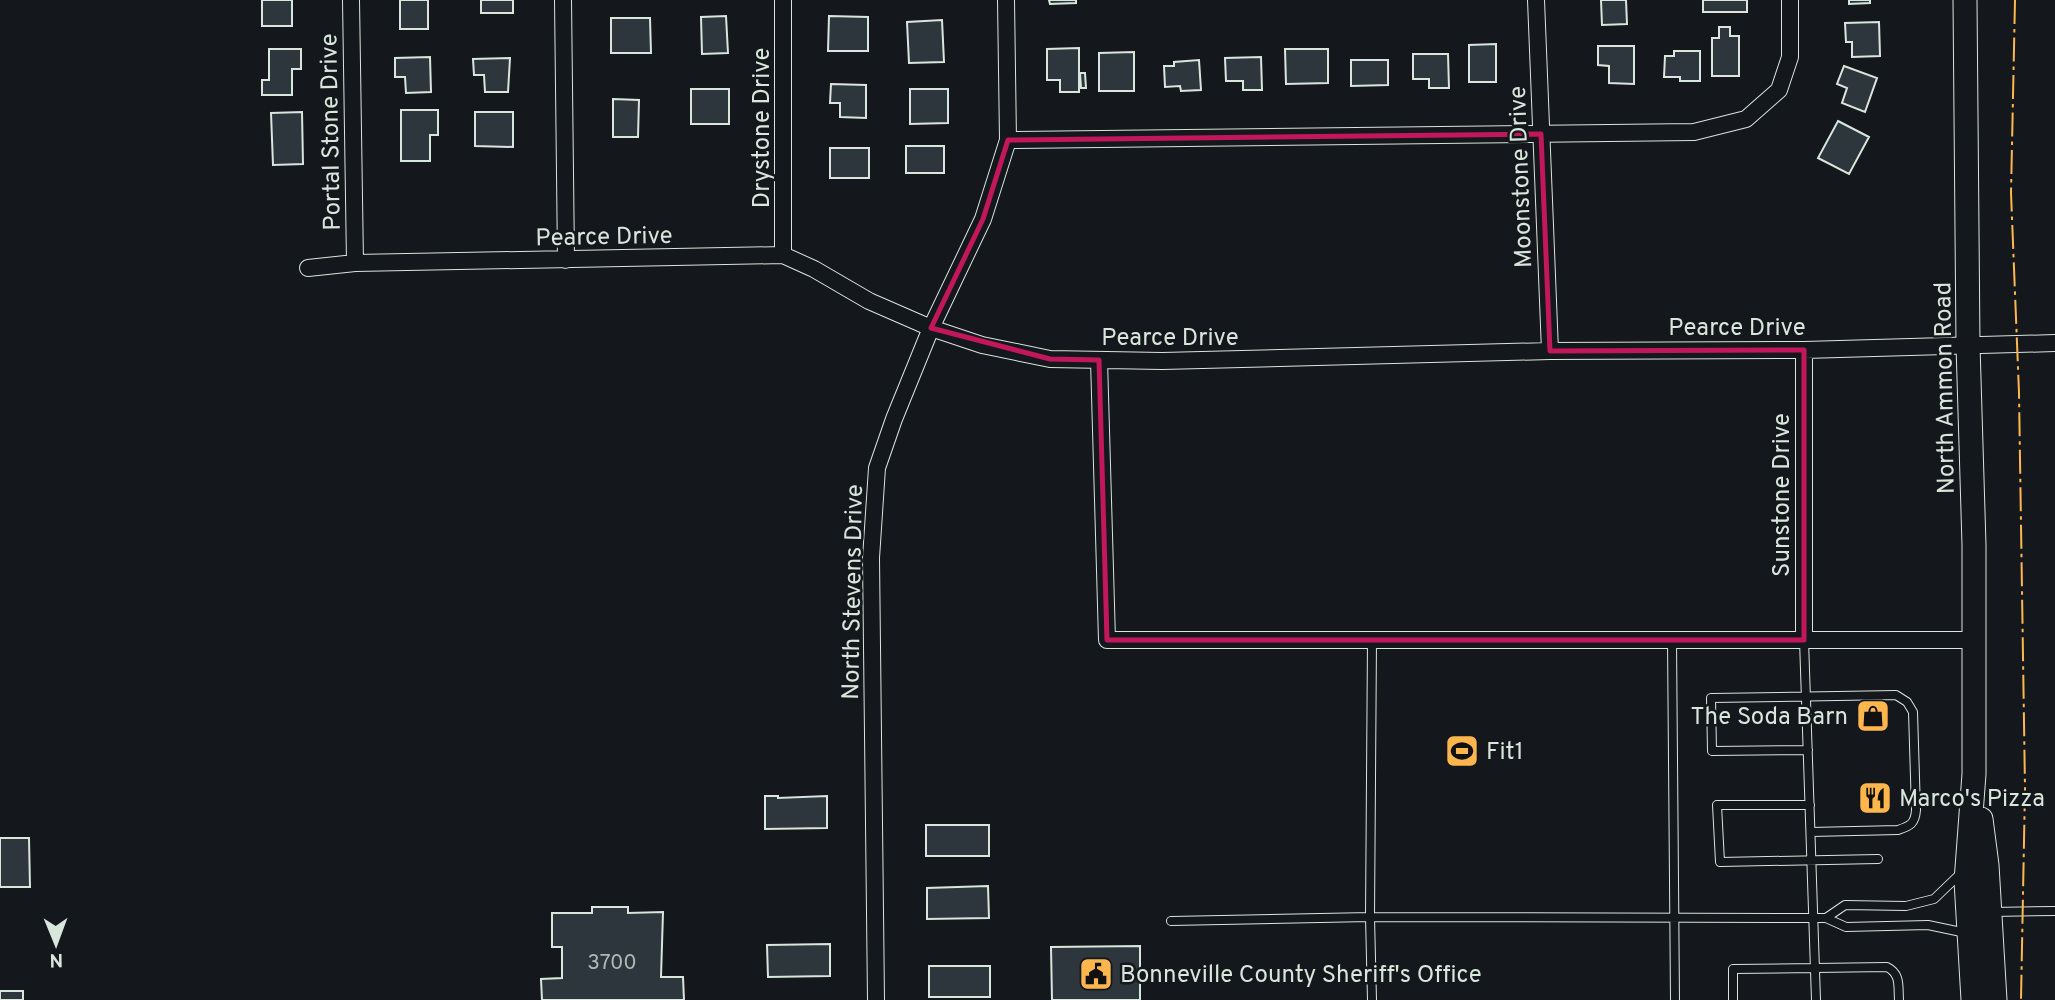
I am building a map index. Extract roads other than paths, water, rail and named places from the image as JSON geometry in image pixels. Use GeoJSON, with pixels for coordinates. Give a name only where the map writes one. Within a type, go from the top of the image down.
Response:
{"type":"FeatureCollection","features":[{"type":"Feature","properties":{"kind":"main road","name":"North Ammon Road"},"geometry":{"type":"LineString","coordinates":[[1965,0],[1974,640],[1974,774],[1967,867],[1973,1000]]}},
{"type":"Feature","properties":{"kind":"main road","name":"North Ammon Road"},"geometry":{"type":"LineString","coordinates":[[1974,774],[1987,865],[1995,1000]]}},
{"type":"Feature","properties":{"kind":"street","name":"Portal Stone Drive"},"geometry":{"type":"LineString","coordinates":[[351,0],[355,262]]}},
{"type":"Feature","properties":{"kind":"street"},"geometry":{"type":"LineString","coordinates":[[564,0],[566,260]]}},
{"type":"Feature","properties":{"kind":"street","name":"Drystone Drive"},"geometry":{"type":"LineString","coordinates":[[783,0],[783,255]]}},
{"type":"Feature","properties":{"kind":"street","name":"North Stevens Drive"},"geometry":{"type":"LineString","coordinates":[[876,1000],[871,558],[877,468],[931,328],[984,219],[1008,139],[1006,0]]}},
{"type":"Feature","properties":{"kind":"street","name":"Moonstone Drive"},"geometry":{"type":"LineString","coordinates":[[1536,0],[1550,351]]}},
{"type":"Feature","properties":{"kind":"street"},"geometry":{"type":"LineString","coordinates":[[1008,139],[1694,132],[1746,119],[1779,90],[1790,57],[1790,0]]}},
{"type":"Feature","properties":{"kind":"street","name":"Pearce Drive"},"geometry":{"type":"LineString","coordinates":[[308,268],[355,262],[783,255],[814,269],[869,301],[931,328],[982,345],[1050,359],[1162,361],[1550,351],[1804,350],[2055,343]]}},
{"type":"Feature","properties":{"kind":"street","name":"Sunstone Drive"},"geometry":{"type":"LineString","coordinates":[[1804,350],[1804,640]]}},
{"type":"Feature","properties":{"kind":"street"},"geometry":{"type":"LineString","coordinates":[[1099,360],[1107,640],[1974,640]]}},
{"type":"Feature","properties":{"kind":"lane"},"geometry":{"type":"LineString","coordinates":[[1372,640],[1372,1000]]}},
{"type":"Feature","properties":{"kind":"lane"},"geometry":{"type":"LineString","coordinates":[[1672,640],[1675,1000]]}},
{"type":"Feature","properties":{"kind":"lane"},"geometry":{"type":"LineString","coordinates":[[1804,640],[1816,1000]]}},
{"type":"Feature","properties":{"kind":"lane"},"geometry":{"type":"LineString","coordinates":[[1808,750],[1712,751],[1711,698],[1896,695],[1907,702],[1913,712],[1915,820],[1910,827],[1898,830],[1811,832]]}},
{"type":"Feature","properties":{"kind":"lane"},"geometry":{"type":"LineString","coordinates":[[1810,805],[1717,805],[1720,862],[1878,859]]}},
{"type":"Feature","properties":{"kind":"lane"},"geometry":{"type":"LineString","coordinates":[[1826,918],[1845,905],[1906,906],[1934,899],[1967,867]]}},
{"type":"Feature","properties":{"kind":"lane"},"geometry":{"type":"LineString","coordinates":[[1989,912],[2055,911]]}},
{"type":"Feature","properties":{"kind":"lane"},"geometry":{"type":"LineString","coordinates":[[1171,921],[1370,917],[1826,918],[1846,927],[1928,925],[1969,933]]}},
{"type":"Feature","properties":{"kind":"lane"},"geometry":{"type":"LineString","coordinates":[[1734,1000],[1733,969],[1815,967],[1887,967],[1898,976],[1899,1000]]}},
{"type":"Feature","properties":{"kind":"place","name":"The Soda Barn"},"geometry":{"type":"Point","coordinates":[1873,716]}},
{"type":"Feature","properties":{"kind":"place","name":"Fit1"},"geometry":{"type":"Point","coordinates":[1462,751]}},
{"type":"Feature","properties":{"kind":"place","name":"Marco's Pizza"},"geometry":{"type":"Point","coordinates":[1875,798]}},
{"type":"Feature","properties":{"kind":"place","name":"Bonneville County Sheriff's Office"},"geometry":{"type":"Point","coordinates":[1096,974]}}]}
